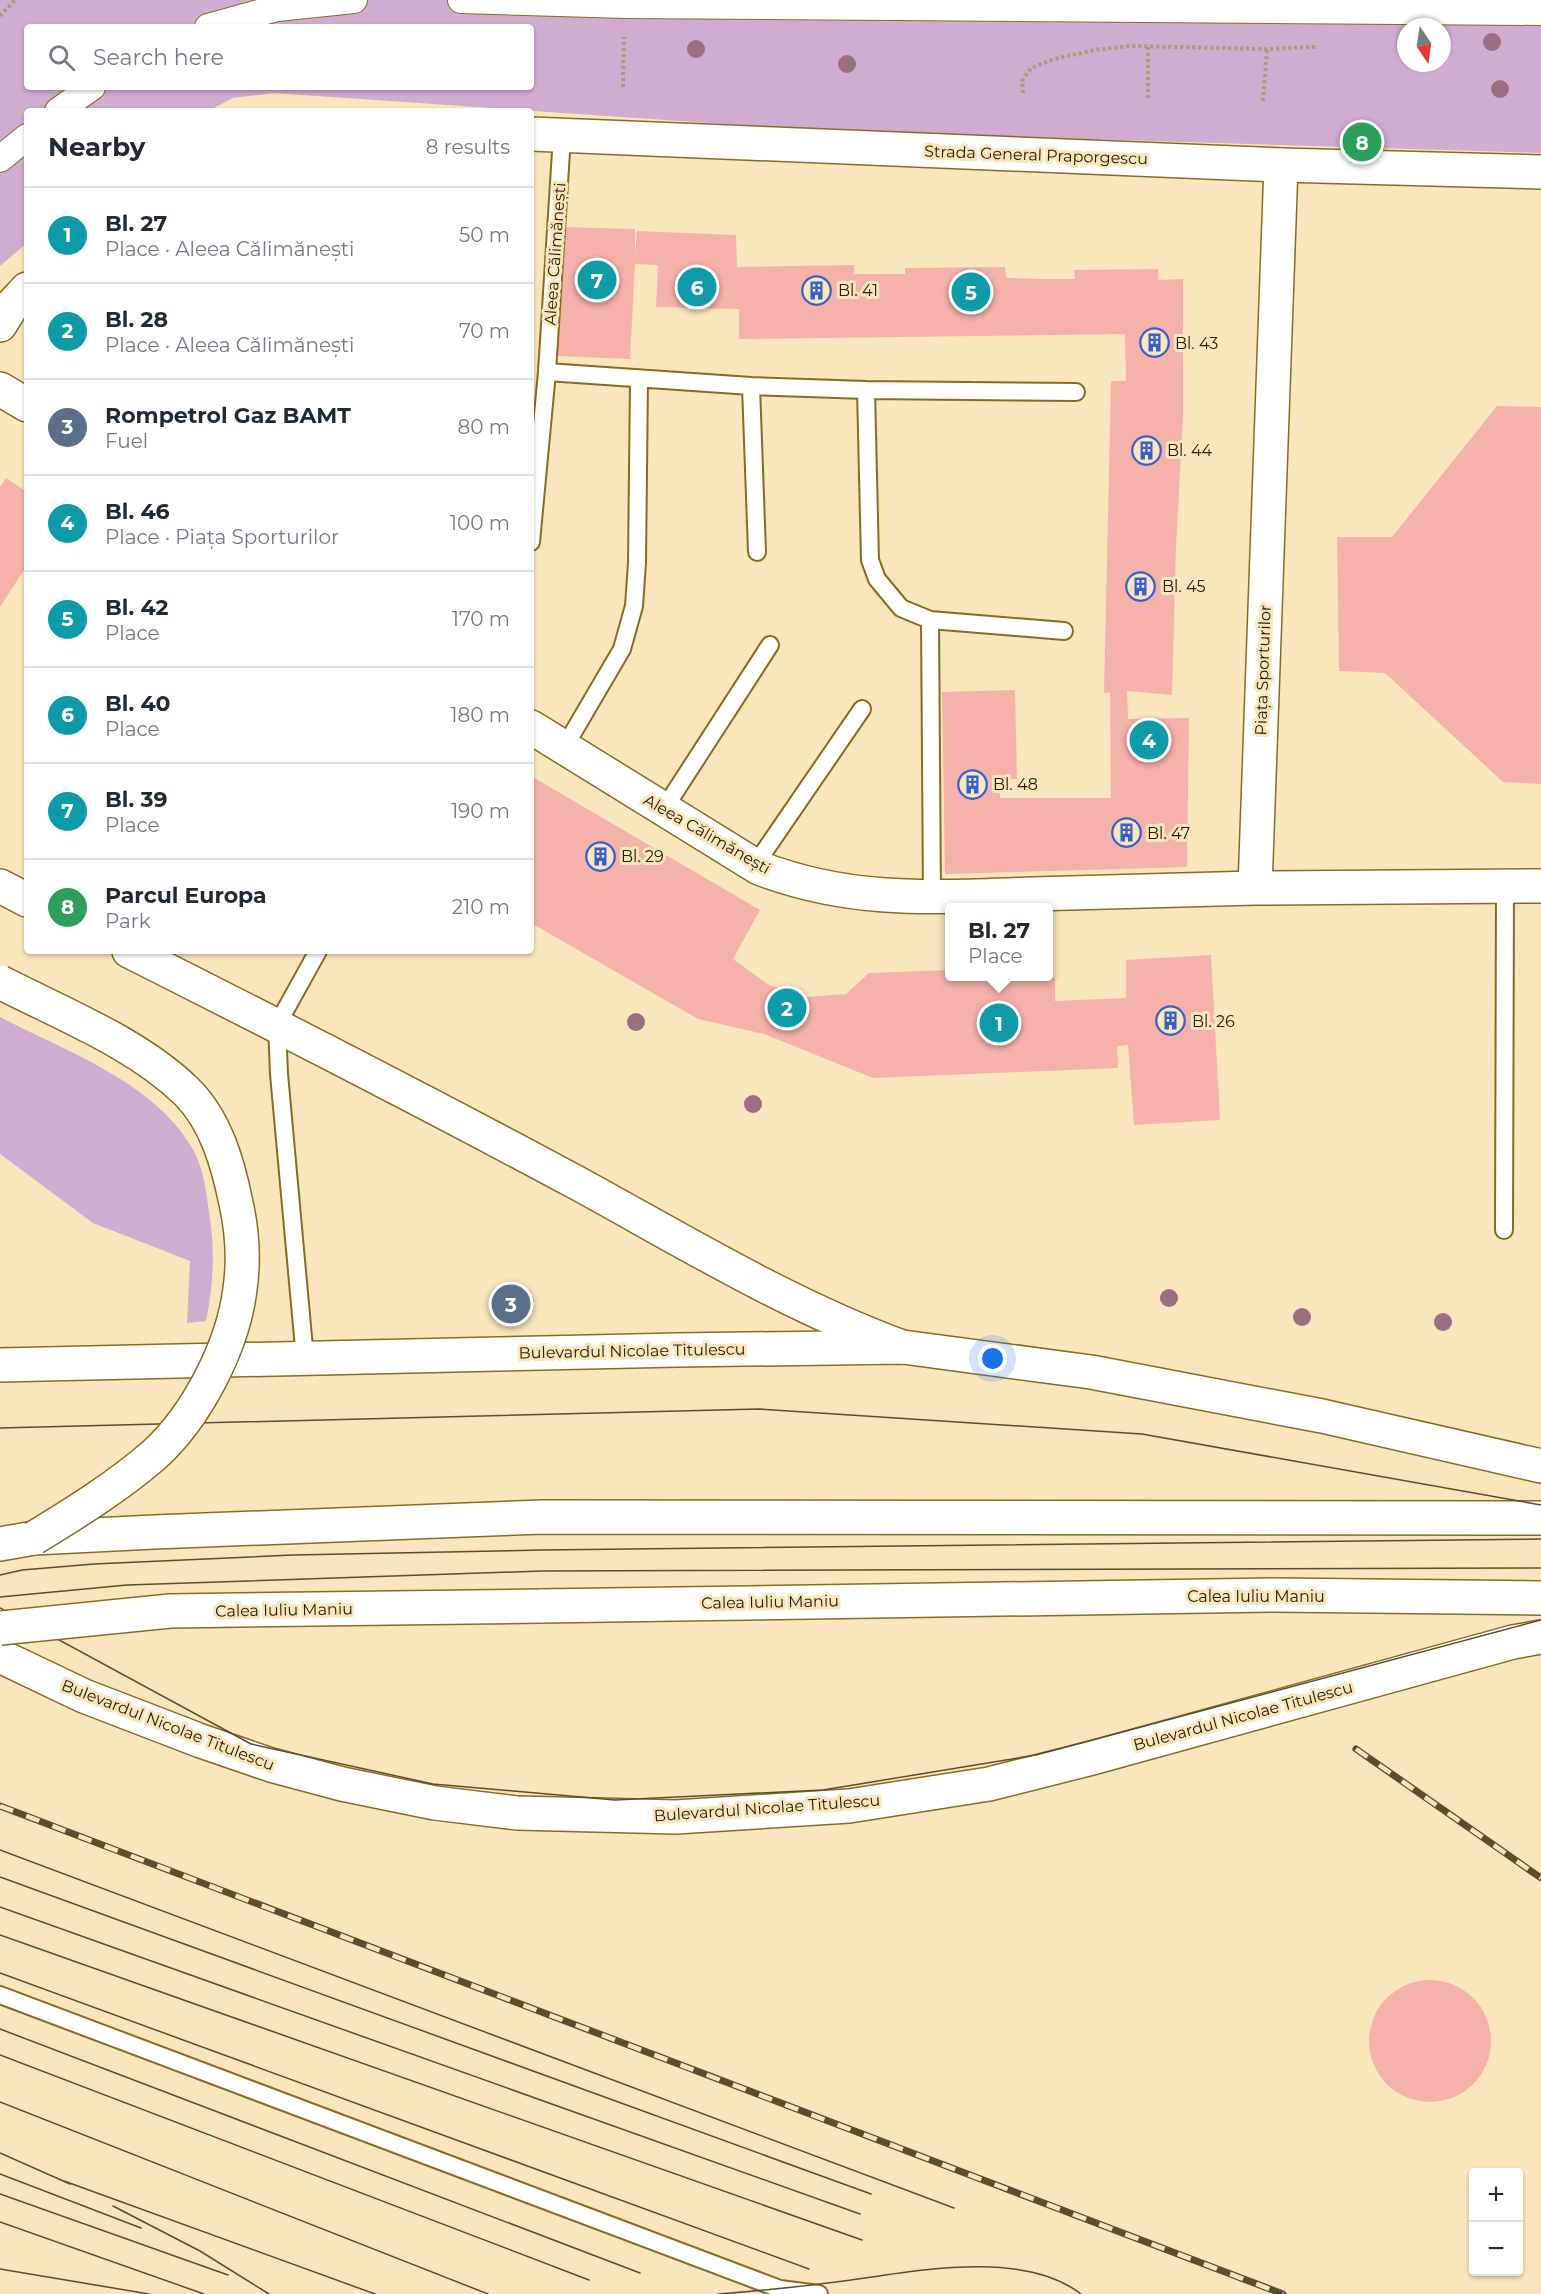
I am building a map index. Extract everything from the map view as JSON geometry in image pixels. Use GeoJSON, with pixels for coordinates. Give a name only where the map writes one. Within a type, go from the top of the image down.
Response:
{"type":"FeatureCollection","features":[{"type":"Feature","properties":{"kind":"main road","name":"Strada General Praporgescu"},"geometry":{"type":"LineString","coordinates":[[546,135],[1281,165],[1541,172]]}},
{"type":"Feature","properties":{"kind":"main road","name":"Piața Sporturilor"},"geometry":{"type":"LineString","coordinates":[[1255,888],[1281,165]]}},
{"type":"Feature","properties":{"kind":"main road"},"geometry":{"type":"LineString","coordinates":[[0,325],[13,304],[24,292]]}},
{"type":"Feature","properties":{"kind":"main road"},"geometry":{"type":"LineString","coordinates":[[0,389],[24,403]]}},
{"type":"Feature","properties":{"kind":"main road","name":"Aleea Călimănești"},"geometry":{"type":"LineString","coordinates":[[534,729],[755,865],[789,879],[830,889],[873,896],[932,897],[1255,888]]}},
{"type":"Feature","properties":{"kind":"main road"},"geometry":{"type":"LineString","coordinates":[[0,886],[24,898]]}},
{"type":"Feature","properties":{"kind":"main road"},"geometry":{"type":"LineString","coordinates":[[1255,888],[1541,886]]}},
{"type":"Feature","properties":{"kind":"main road"},"geometry":{"type":"LineString","coordinates":[[135,954],[277,1025],[787,1298],[855,1330],[903,1347]]}},
{"type":"Feature","properties":{"kind":"main road"},"geometry":{"type":"LineString","coordinates":[[0,982],[115,1041],[150,1062],[189,1094],[208,1120],[222,1150],[237,1205],[242,1249],[240,1288],[228,1335],[213,1374],[181,1424],[155,1454],[120,1482],[34,1538]]}},
{"type":"Feature","properties":{"kind":"main road","name":"Bulevardul Nicolae Titulescu"},"geometry":{"type":"LineString","coordinates":[[0,1365],[903,1347],[1102,1374],[1322,1416],[1541,1466]]}},
{"type":"Feature","properties":{"kind":"main road"},"geometry":{"type":"LineString","coordinates":[[0,1544],[34,1538],[543,1517],[1541,1518]]}},
{"type":"Feature","properties":{"kind":"main road","name":"Calea Iuliu Maniu"},"geometry":{"type":"LineString","coordinates":[[0,1628],[170,1611],[1276,1595],[1541,1598]]}},
{"type":"Feature","properties":{"kind":"main road","name":"Bulevardul Nicolae Titulescu"},"geometry":{"type":"LineString","coordinates":[[0,1656],[84,1696],[201,1741],[271,1765],[342,1784],[435,1803],[517,1813],[676,1817],[849,1806],[989,1784],[1092,1758],[1513,1642],[1541,1637]]}},
{"type":"Feature","properties":{"kind":"street"},"geometry":{"type":"LineString","coordinates":[[219,24],[277,8],[354,0]]}},
{"type":"Feature","properties":{"kind":"street"},"geometry":{"type":"LineString","coordinates":[[461,0],[625,5],[1541,12]]}},
{"type":"Feature","properties":{"kind":"street"},"geometry":{"type":"LineString","coordinates":[[62,108],[88,90]]}},
{"type":"Feature","properties":{"kind":"street"},"geometry":{"type":"LineString","coordinates":[[0,159],[24,139]]}},
{"type":"Feature","properties":{"kind":"lane","name":"Aleea Călimănești"},"geometry":{"type":"LineString","coordinates":[[534,473],[547,372],[546,135]]}},
{"type":"Feature","properties":{"kind":"lane"},"geometry":{"type":"LineString","coordinates":[[547,372],[751,386],[866,390],[1076,392]]}},
{"type":"Feature","properties":{"kind":"lane"},"geometry":{"type":"LineString","coordinates":[[564,748],[622,649],[634,606],[637,563],[639,379]]}},
{"type":"Feature","properties":{"kind":"lane"},"geometry":{"type":"LineString","coordinates":[[751,386],[757,552]]}},
{"type":"Feature","properties":{"kind":"lane"},"geometry":{"type":"LineString","coordinates":[[866,390],[870,560],[877,579],[901,608],[930,620],[1064,631]]}},
{"type":"Feature","properties":{"kind":"lane"},"geometry":{"type":"LineString","coordinates":[[930,620],[932,897]]}},
{"type":"Feature","properties":{"kind":"lane"},"geometry":{"type":"LineString","coordinates":[[664,809],[770,645]]}},
{"type":"Feature","properties":{"kind":"lane"},"geometry":{"type":"LineString","coordinates":[[755,865],[862,709]]}},
{"type":"Feature","properties":{"kind":"lane"},"geometry":{"type":"LineString","coordinates":[[1504,1230],[1505,886]]}},
{"type":"Feature","properties":{"kind":"lane"},"geometry":{"type":"LineString","coordinates":[[305,1359],[279,1074],[277,1025],[316,954]]}},
{"type":"Feature","properties":{"kind":"lane"},"geometry":{"type":"LineString","coordinates":[[0,1995],[780,2289],[819,2294]]}},
{"type":"Feature","properties":{"kind":"path"},"geometry":{"type":"LineString","coordinates":[[0,16],[15,0]]}},
{"type":"Feature","properties":{"kind":"path"},"geometry":{"type":"LineString","coordinates":[[622,87],[625,5]]}},
{"type":"Feature","properties":{"kind":"path"},"geometry":{"type":"LineString","coordinates":[[1023,93],[1022,81],[1031,68],[1046,62],[1095,51],[1130,46],[1267,49],[1325,47]]}},
{"type":"Feature","properties":{"kind":"path"},"geometry":{"type":"LineString","coordinates":[[1148,47],[1148,98]]}},
{"type":"Feature","properties":{"kind":"path"},"geometry":{"type":"LineString","coordinates":[[1263,101],[1267,49]]}},
{"type":"Feature","properties":{"kind":"shaded area"},"geometry":{"type":"Polygon","coordinates":[[[0,0],[1541,0],[1541,153],[825,131],[534,111],[534,108],[491,108],[273,93],[233,98],[214,108],[24,108],[24,246],[0,266],[0,0]]]}},
{"type":"Feature","properties":{"kind":"shaded area"},"geometry":{"type":"Polygon","coordinates":[[[0,1017],[79,1056],[131,1086],[154,1103],[174,1123],[191,1146],[203,1178],[212,1240],[212,1280],[206,1321],[187,1323],[190,1261],[93,1223],[0,1154],[0,1017]]]}},
{"type":"Feature","properties":{"kind":"building"},"geometry":{"type":"Polygon","coordinates":[[[562,227],[635,229],[635,255],[637,231],[736,235],[737,267],[854,265],[854,274],[905,274],[905,268],[1005,267],[1006,278],[1045,279],[1075,279],[1074,270],[1158,269],[1158,280],[1183,279],[1183,415],[1176,547],[1172,695],[1127,691],[1128,719],[1189,718],[1187,867],[945,874],[942,692],[1015,690],[1017,779],[1000,779],[1000,798],[1111,798],[1110,692],[1104,693],[1111,381],[1126,381],[1125,334],[739,339],[739,309],[656,307],[658,265],[635,264],[630,359],[557,356],[562,227]]]}},
{"type":"Feature","properties":{"kind":"building"},"geometry":{"type":"Polygon","coordinates":[[[1497,406],[1541,407],[1541,784],[1503,782],[1385,673],[1339,671],[1337,537],[1392,537],[1497,406]]]}},
{"type":"Feature","properties":{"kind":"building"},"geometry":{"type":"Polygon","coordinates":[[[6,478],[24,490],[24,570],[0,607],[0,487],[6,478]]]}},
{"type":"Feature","properties":{"kind":"building"},"geometry":{"type":"Polygon","coordinates":[[[534,778],[760,910],[733,959],[769,985],[806,997],[846,994],[869,973],[945,970],[945,981],[1053,981],[1055,978],[1055,1001],[1126,998],[1126,960],[1211,955],[1220,1120],[1134,1125],[1128,1045],[1117,1046],[1118,1068],[873,1078],[764,1034],[698,1019],[534,925],[534,778]]]}},
{"type":"Feature","properties":{"kind":"building"},"geometry":{"type":"Polygon","coordinates":[[[1430,1980],[1453,1985],[1464,1990],[1473,1998],[1481,2007],[1486,2018],[1491,2041],[1486,2064],[1481,2075],[1473,2084],[1464,2092],[1453,2097],[1430,2102],[1407,2097],[1396,2092],[1387,2084],[1379,2075],[1374,2064],[1369,2041],[1374,2018],[1379,2007],[1387,1998],[1396,1990],[1407,1985],[1430,1980]]]}},
{"type":"Feature","properties":{"kind":"tram line"},"geometry":{"type":"LineString","coordinates":[[0,1428],[759,1409],[1142,1434],[1541,1505]]}},
{"type":"Feature","properties":{"kind":"tram line"},"geometry":{"type":"LineString","coordinates":[[0,1575],[22,1570],[94,1564],[293,1555],[542,1550],[1541,1539]]}},
{"type":"Feature","properties":{"kind":"tram line"},"geometry":{"type":"LineString","coordinates":[[0,1597],[127,1585],[542,1571],[1541,1568]]}},
{"type":"Feature","properties":{"kind":"tram line"},"geometry":{"type":"LineString","coordinates":[[0,1608],[251,1744],[433,1784],[615,1800],[823,1790],[1036,1755],[1541,1620]]}},
{"type":"Feature","properties":{"kind":"tram line"},"geometry":{"type":"LineString","coordinates":[[0,1850],[954,2208]]}},
{"type":"Feature","properties":{"kind":"tram line"},"geometry":{"type":"LineString","coordinates":[[0,1877],[871,2194]]}},
{"type":"Feature","properties":{"kind":"tram line"},"geometry":{"type":"LineString","coordinates":[[0,1907],[860,2214]]}},
{"type":"Feature","properties":{"kind":"tram line"},"geometry":{"type":"LineString","coordinates":[[0,1935],[862,2240]]}},
{"type":"Feature","properties":{"kind":"tram line"},"geometry":{"type":"LineString","coordinates":[[0,1973],[809,2269]]}},
{"type":"Feature","properties":{"kind":"tram line"},"geometry":{"type":"LineString","coordinates":[[0,2029],[640,2273]]}},
{"type":"Feature","properties":{"kind":"tram line"},"geometry":{"type":"LineString","coordinates":[[0,2055],[589,2280]]}},
{"type":"Feature","properties":{"kind":"tram line"},"geometry":{"type":"LineString","coordinates":[[0,2102],[488,2294]]}},
{"type":"Feature","properties":{"kind":"tram line"},"geometry":{"type":"LineString","coordinates":[[0,2153],[70,2184]]}},
{"type":"Feature","properties":{"kind":"tram line"},"geometry":{"type":"LineString","coordinates":[[0,2174],[141,2228]]}},
{"type":"Feature","properties":{"kind":"tram line"},"geometry":{"type":"LineString","coordinates":[[64,2181],[375,2294]]}},
{"type":"Feature","properties":{"kind":"tram line"},"geometry":{"type":"LineString","coordinates":[[0,2194],[228,2275]]}},
{"type":"Feature","properties":{"kind":"tram line"},"geometry":{"type":"LineString","coordinates":[[113,2206],[200,2251],[269,2294]]}},
{"type":"Feature","properties":{"kind":"tram line"},"geometry":{"type":"LineString","coordinates":[[0,2222],[204,2294]]}},
{"type":"Feature","properties":{"kind":"tram line"},"geometry":{"type":"LineString","coordinates":[[718,2294],[962,2267],[995,2267],[1027,2271],[1056,2280],[1081,2294]]}},
{"type":"Feature","properties":{"kind":"tram line"},"geometry":{"type":"LineString","coordinates":[[0,2269],[149,2294]]}},
{"type":"Feature","properties":{"kind":"railway"},"geometry":{"type":"LineString","coordinates":[[1356,1749],[1541,1878]]}},
{"type":"Feature","properties":{"kind":"railway"},"geometry":{"type":"LineString","coordinates":[[0,1806],[1283,2294]]}},
{"type":"Feature","properties":{"kind":"place","name":"Parcul Europa"},"geometry":{"type":"Point","coordinates":[1362,142]}},
{"type":"Feature","properties":{"kind":"place","name":"Bl. 39"},"geometry":{"type":"Point","coordinates":[597,280]}},
{"type":"Feature","properties":{"kind":"place","name":"Bl. 40"},"geometry":{"type":"Point","coordinates":[697,287]}},
{"type":"Feature","properties":{"kind":"place","name":"Bl. 41"},"geometry":{"type":"Point","coordinates":[817,290]}},
{"type":"Feature","properties":{"kind":"place","name":"Bl. 42"},"geometry":{"type":"Point","coordinates":[971,292]}},
{"type":"Feature","properties":{"kind":"place","name":"Bl. 43"},"geometry":{"type":"Point","coordinates":[1154,343]}},
{"type":"Feature","properties":{"kind":"place","name":"Bl. 44"},"geometry":{"type":"Point","coordinates":[1146,450]}},
{"type":"Feature","properties":{"kind":"place","name":"Bl. 45"},"geometry":{"type":"Point","coordinates":[1141,586]}},
{"type":"Feature","properties":{"kind":"place","name":"Bl. 46"},"geometry":{"type":"Point","coordinates":[1149,740]}},
{"type":"Feature","properties":{"kind":"place","name":"Bl. 48"},"geometry":{"type":"Point","coordinates":[972,784]}},
{"type":"Feature","properties":{"kind":"place","name":"Bl. 47"},"geometry":{"type":"Point","coordinates":[1126,833]}},
{"type":"Feature","properties":{"kind":"place","name":"Bl. 29"},"geometry":{"type":"Point","coordinates":[600,856]}},
{"type":"Feature","properties":{"kind":"place","name":"Bl. 28"},"geometry":{"type":"Point","coordinates":[787,1008]}},
{"type":"Feature","properties":{"kind":"place","name":"Bl. 26"},"geometry":{"type":"Point","coordinates":[1171,1021]}},
{"type":"Feature","properties":{"kind":"place","name":"Bl. 27"},"geometry":{"type":"Point","coordinates":[999,1023]}},
{"type":"Feature","properties":{"kind":"place","name":"Rompetrol Gaz BAMT"},"geometry":{"type":"Point","coordinates":[511,1304]}}]}
